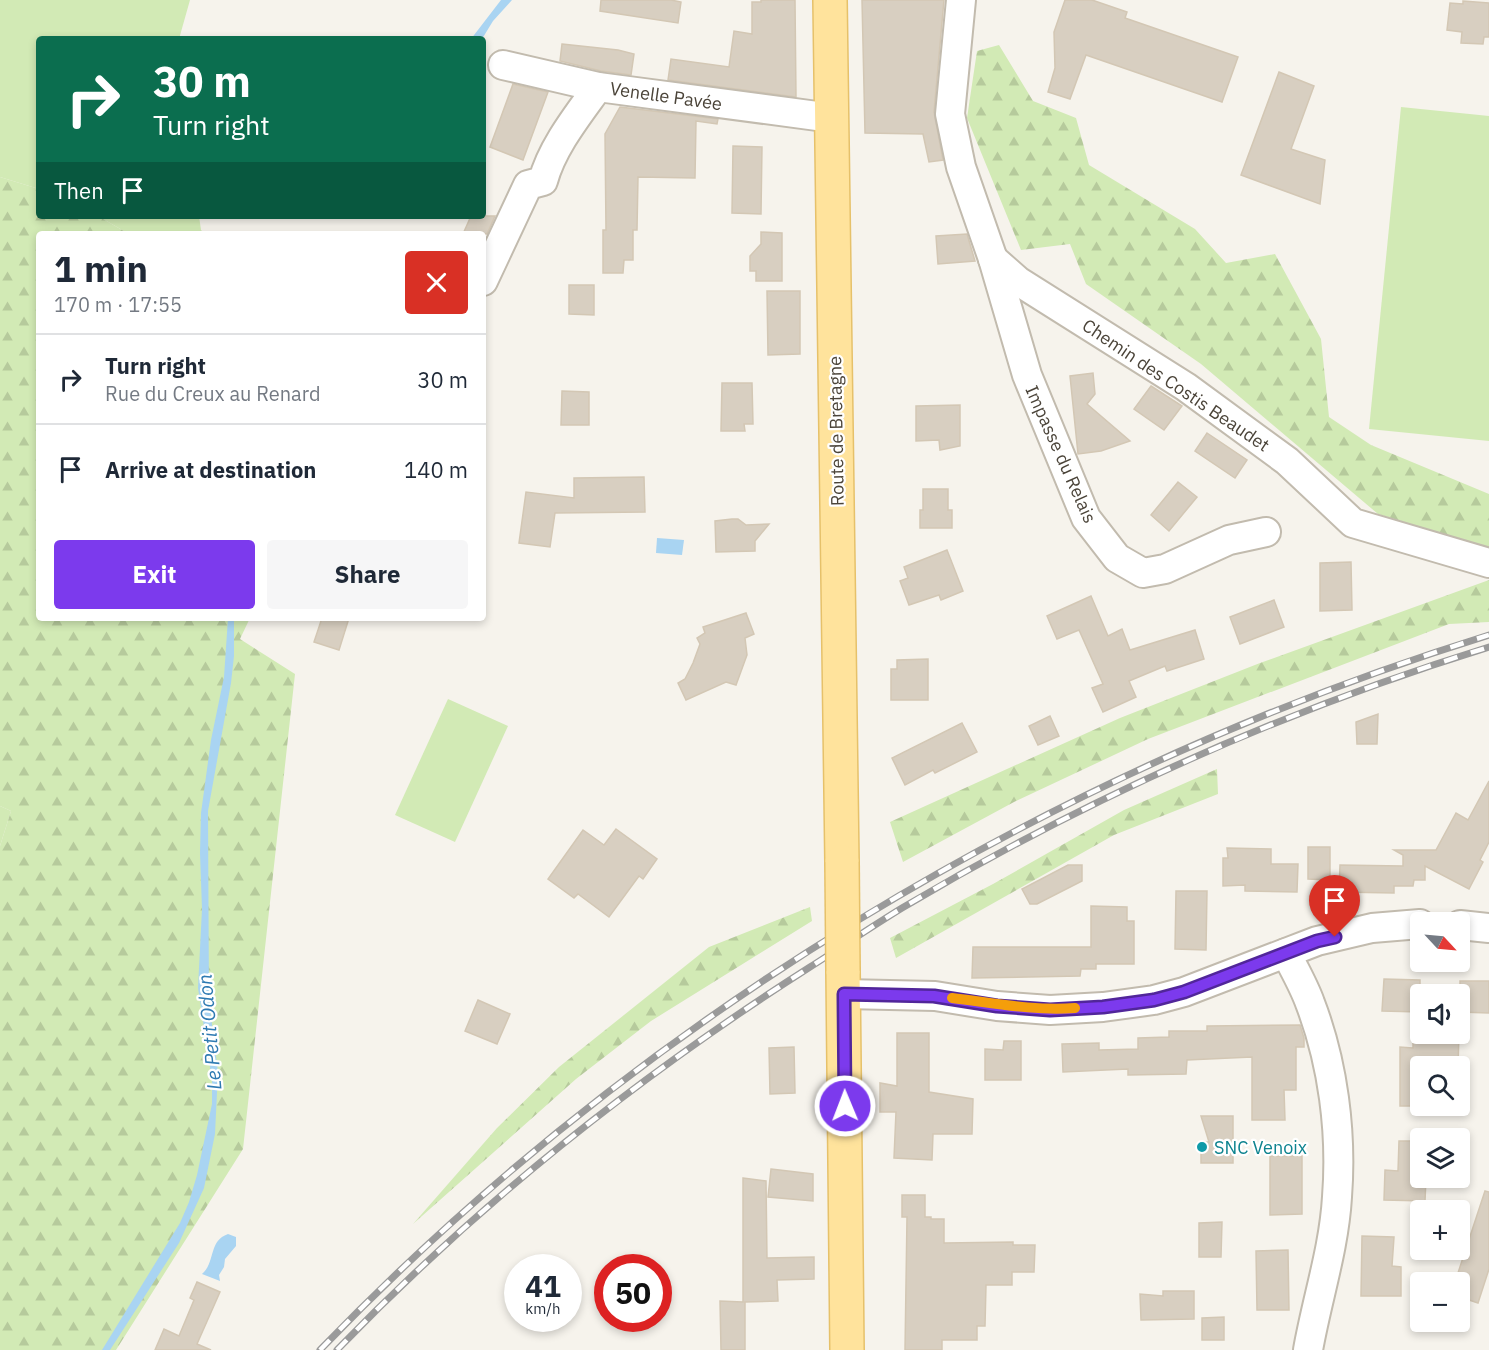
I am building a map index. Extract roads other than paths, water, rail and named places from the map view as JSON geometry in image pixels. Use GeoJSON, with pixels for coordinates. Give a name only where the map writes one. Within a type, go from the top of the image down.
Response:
{"type":"FeatureCollection","features":[{"type":"Feature","properties":{"kind":"main road","name":"Route de Bretagne"},"geometry":{"type":"LineString","coordinates":[[830,0],[847,1350]]}},
{"type":"Feature","properties":{"kind":"street","name":"Impasse du Relais"},"geometry":{"type":"LineString","coordinates":[[961,0],[950,114],[961,167],[993,259],[1027,375],[1086,518],[1117,558],[1143,573],[1165,569],[1229,540],[1266,532]]}},
{"type":"Feature","properties":{"kind":"street","name":"Venelle Pavée"},"geometry":{"type":"LineString","coordinates":[[503,65],[598,87],[832,118]]}},
{"type":"Feature","properties":{"kind":"street"},"geometry":{"type":"LineString","coordinates":[[486,275],[528,185],[543,181],[561,142],[598,87]]}},
{"type":"Feature","properties":{"kind":"street","name":"Chemin des Costis Beaudet"},"geometry":{"type":"LineString","coordinates":[[993,259],[1018,281],[1186,387],[1287,461],[1353,523],[1489,563]]}},
{"type":"Feature","properties":{"kind":"street"},"geometry":{"type":"LineString","coordinates":[[844,983],[997,1006],[1050,1010],[1103,1007],[1154,1000],[1184,992],[1317,941],[1372,927],[1410,925]]}},
{"type":"Feature","properties":{"kind":"street"},"geometry":{"type":"LineString","coordinates":[[1470,926],[1489,928]]}},
{"type":"Feature","properties":{"kind":"street"},"geometry":{"type":"LineString","coordinates":[[1286,953],[1309,1001],[1321,1037],[1329,1070],[1338,1153],[1337,1197],[1332,1230],[1308,1350]]}},
{"type":"Feature","properties":{"kind":"water"},"geometry":{"type":"Polygon","coordinates":[[[501,0],[512,0],[493,21],[484,36],[473,36],[501,0]]]}},
{"type":"Feature","properties":{"kind":"water"},"geometry":{"type":"Polygon","coordinates":[[[657,538],[684,540],[682,555],[656,553],[657,538]]]}},
{"type":"Feature","properties":{"kind":"water","name":"Le Petit Odon"},"geometry":{"type":"Polygon","coordinates":[[[228,621],[234,621],[231,683],[208,811],[209,1001],[218,1072],[215,1134],[204,1188],[179,1243],[110,1350],[102,1350],[180,1223],[197,1175],[212,1104],[212,1080],[198,988],[202,909],[201,813],[211,740],[224,677],[228,621]]]}},
{"type":"Feature","properties":{"kind":"water"},"geometry":{"type":"Polygon","coordinates":[[[228,1234],[236,1237],[236,1246],[225,1259],[224,1267],[219,1275],[220,1281],[202,1274],[209,1264],[217,1242],[228,1234]]]}},
{"type":"Feature","properties":{"kind":"railway"},"geometry":{"type":"LineString","coordinates":[[320,1350],[444,1230],[576,1118],[714,1014],[860,919],[1010,834],[1166,758],[1326,691],[1489,635]]}},
{"type":"Feature","properties":{"kind":"railway"},"geometry":{"type":"LineString","coordinates":[[337,1350],[446,1244],[504,1193],[622,1098],[746,1009],[902,908],[1043,830],[1188,760],[1337,699],[1489,647]]}},
{"type":"Feature","properties":{"kind":"place","name":"SNC Venoix"},"geometry":{"type":"Point","coordinates":[1202,1147]}}]}
